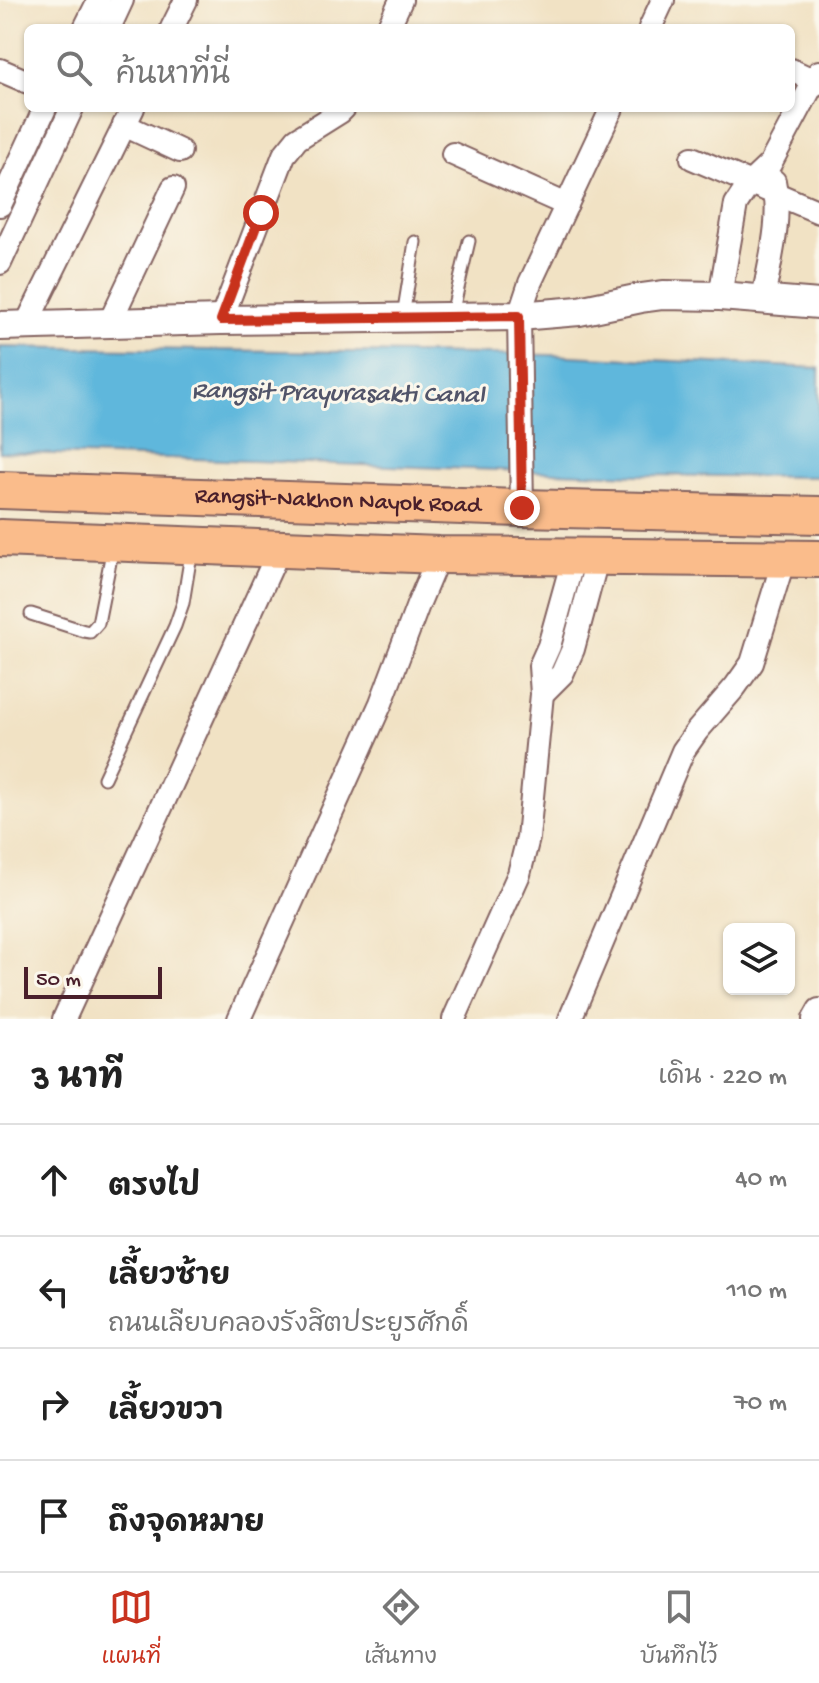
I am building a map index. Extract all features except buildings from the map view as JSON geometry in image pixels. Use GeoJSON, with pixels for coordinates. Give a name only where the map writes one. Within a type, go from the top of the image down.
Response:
{"type":"FeatureCollection","features":[{"type":"Feature","properties":{"kind":"main road","name":"Rangsit-Nakhon Nayok Road"},"geometry":{"type":"LineString","coordinates":[[0,490],[522,498],[819,515]]}},
{"type":"Feature","properties":{"kind":"main road"},"geometry":{"type":"LineString","coordinates":[[150,494],[150,543]]}},
{"type":"Feature","properties":{"kind":"main road","name":"Rangsit-Nakhon Nayok Road"},"geometry":{"type":"LineString","coordinates":[[0,538],[439,555],[819,559]]}},
{"type":"Feature","properties":{"kind":"street"},"geometry":{"type":"LineString","coordinates":[[87,24],[99,0]]}},
{"type":"Feature","properties":{"kind":"street"},"geometry":{"type":"LineString","coordinates":[[111,24],[122,0]]}},
{"type":"Feature","properties":{"kind":"street"},"geometry":{"type":"LineString","coordinates":[[174,24],[186,0]]}},
{"type":"Feature","properties":{"kind":"street"},"geometry":{"type":"LineString","coordinates":[[390,24],[401,0]]}},
{"type":"Feature","properties":{"kind":"street"},"geometry":{"type":"LineString","coordinates":[[651,24],[656,2]]}},
{"type":"Feature","properties":{"kind":"street"},"geometry":{"type":"LineString","coordinates":[[0,70],[24,80]]}},
{"type":"Feature","properties":{"kind":"street"},"geometry":{"type":"LineString","coordinates":[[720,296],[736,204],[750,183],[770,164],[817,79],[795,71]]}},
{"type":"Feature","properties":{"kind":"street"},"geometry":{"type":"LineString","coordinates":[[0,205],[43,112]]}},
{"type":"Feature","properties":{"kind":"street"},"geometry":{"type":"LineString","coordinates":[[0,263],[70,112]]}},
{"type":"Feature","properties":{"kind":"street"},"geometry":{"type":"LineString","coordinates":[[221,320],[284,155],[297,139],[340,112]]}},
{"type":"Feature","properties":{"kind":"street"},"geometry":{"type":"LineString","coordinates":[[522,498],[520,329],[530,283],[609,112]]}},
{"type":"Feature","properties":{"kind":"street"},"geometry":{"type":"LineString","coordinates":[[180,151],[129,117],[13,325],[451,317],[520,329],[579,311],[663,295],[819,304]]}},
{"type":"Feature","properties":{"kind":"street"},"geometry":{"type":"LineString","coordinates":[[453,154],[567,205]]}},
{"type":"Feature","properties":{"kind":"street"},"geometry":{"type":"LineString","coordinates":[[692,158],[819,212]]}},
{"type":"Feature","properties":{"kind":"street"},"geometry":{"type":"LineString","coordinates":[[763,299],[777,220],[777,194],[770,164]]}},
{"type":"Feature","properties":{"kind":"street"},"geometry":{"type":"LineString","coordinates":[[109,324],[173,188]]}},
{"type":"Feature","properties":{"kind":"street"},"geometry":{"type":"LineString","coordinates":[[64,1019],[280,548]]}},
{"type":"Feature","properties":{"kind":"street"},"geometry":{"type":"LineString","coordinates":[[239,1019],[381,703],[439,555]]}},
{"type":"Feature","properties":{"kind":"street"},"geometry":{"type":"LineString","coordinates":[[454,1019],[519,874],[528,838],[542,694],[562,674],[573,649],[586,556]]}},
{"type":"Feature","properties":{"kind":"street"},"geometry":{"type":"LineString","coordinates":[[570,1019],[683,751],[752,663],[784,559]]}},
{"type":"Feature","properties":{"kind":"street"},"geometry":{"type":"LineString","coordinates":[[814,1019],[819,1010]]}},
{"type":"Feature","properties":{"kind":"lane"},"geometry":{"type":"LineString","coordinates":[[451,317],[469,241]]}},
{"type":"Feature","properties":{"kind":"lane"},"geometry":{"type":"LineString","coordinates":[[403,318],[415,242]]}},
{"type":"Feature","properties":{"kind":"lane"},"geometry":{"type":"LineString","coordinates":[[31,614],[84,631],[90,632],[95,628],[114,541]]}},
{"type":"Feature","properties":{"kind":"lane"},"geometry":{"type":"LineString","coordinates":[[104,778],[175,626],[183,603],[193,545]]}},
{"type":"Feature","properties":{"kind":"water","name":"Rangsit Prayurasakti Canal"},"geometry":{"type":"Polygon","coordinates":[[[0,347],[550,355],[819,368],[819,477],[638,475],[0,452],[0,347]]]}},
{"type":"Feature","properties":{"kind":"route"},"geometry":{"type":"LineString","coordinates":[[261,213],[221,320],[519,316],[522,508]]}}]}
